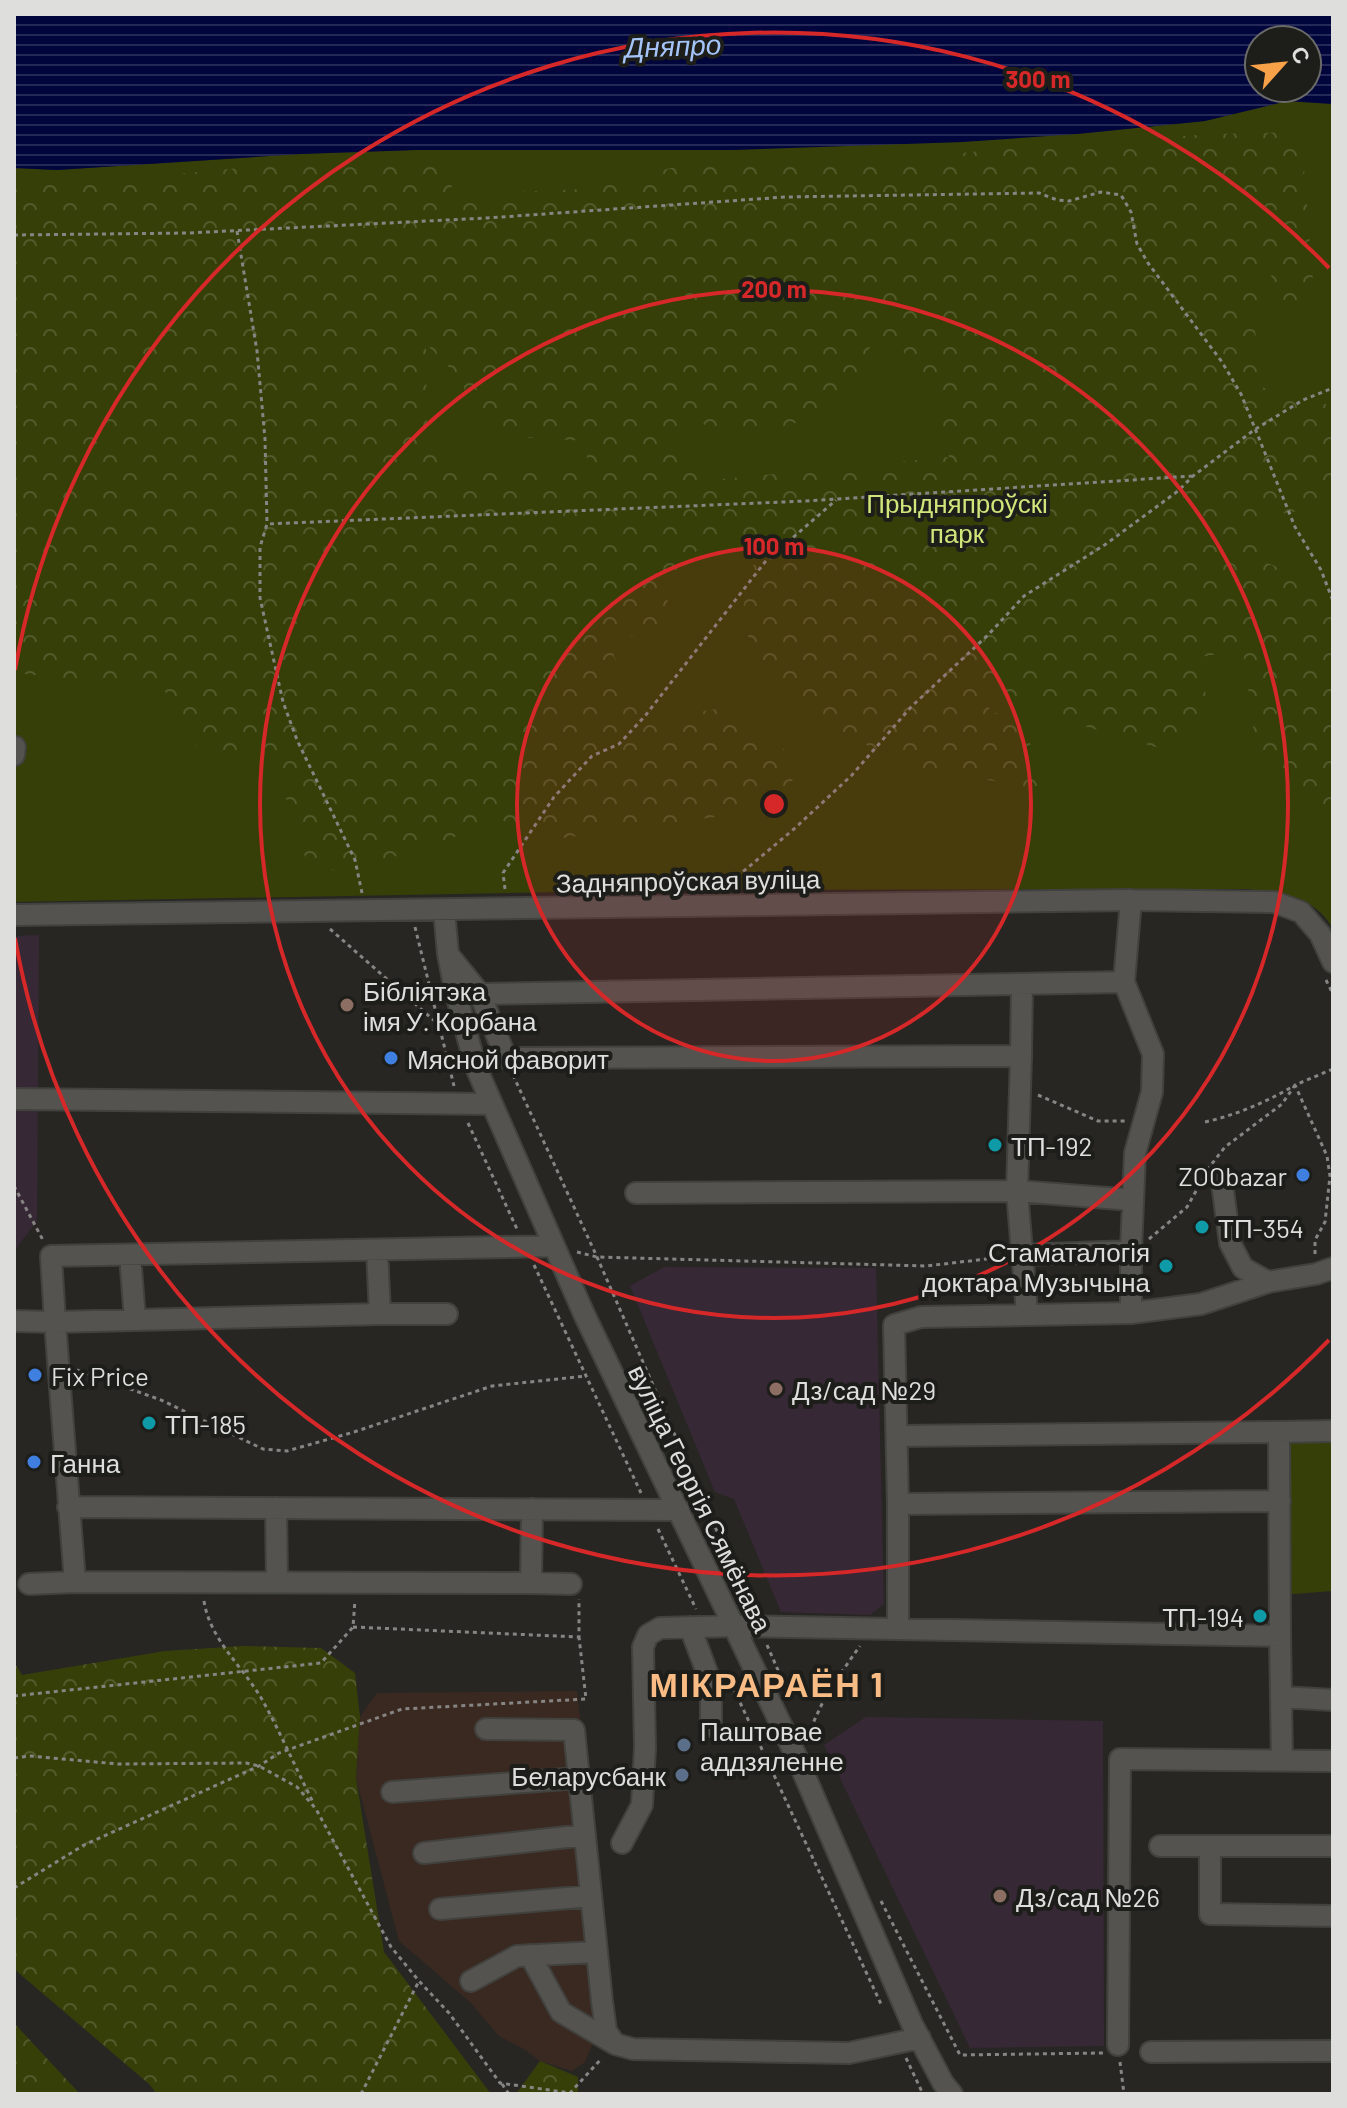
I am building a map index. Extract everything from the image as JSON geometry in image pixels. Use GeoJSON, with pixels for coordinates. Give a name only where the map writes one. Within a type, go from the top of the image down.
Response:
{"type":"FeatureCollection","features":[{"type":"Feature","properties":{"kind":"street","name":"Задняпроўская вуліца"},"geometry":{"type":"LineString","coordinates":[[14,915],[1131,900],[1274,902],[1301,912],[1320,934],[1333,962]]}},
{"type":"Feature","properties":{"kind":"street"},"geometry":{"type":"LineString","coordinates":[[1131,900],[1124,982],[1153,1054],[1152,1092],[1135,1153],[1131,1313]]}},
{"type":"Feature","properties":{"kind":"street","name":"вуліца Георгія Сямёнава"},"geometry":{"type":"LineString","coordinates":[[444,910],[455,990],[475,1065],[491,1104],[584,1314],[797,1758],[920,2038],[952,2094]]}},
{"type":"Feature","properties":{"kind":"street"},"geometry":{"type":"LineString","coordinates":[[448,954],[480,994],[506,1058],[1021,1056]]}},
{"type":"Feature","properties":{"kind":"street"},"geometry":{"type":"LineString","coordinates":[[480,994],[1124,982]]}},
{"type":"Feature","properties":{"kind":"street"},"geometry":{"type":"LineString","coordinates":[[1022,984],[1017,1191],[1027,1313]]}},
{"type":"Feature","properties":{"kind":"street"},"geometry":{"type":"LineString","coordinates":[[14,1099],[491,1104]]}},
{"type":"Feature","properties":{"kind":"street"},"geometry":{"type":"LineString","coordinates":[[1222,1183],[1230,1243],[1243,1268],[1268,1282]]}},
{"type":"Feature","properties":{"kind":"street"},"geometry":{"type":"LineString","coordinates":[[636,1193],[1017,1191],[1133,1200]]}},
{"type":"Feature","properties":{"kind":"street"},"geometry":{"type":"LineString","coordinates":[[75,1582],[51,1256],[554,1246]]}},
{"type":"Feature","properties":{"kind":"street"},"geometry":{"type":"LineString","coordinates":[[377,1250],[380,1314]]}},
{"type":"Feature","properties":{"kind":"street"},"geometry":{"type":"LineString","coordinates":[[1022,1255],[1131,1251]]}},
{"type":"Feature","properties":{"kind":"street"},"geometry":{"type":"LineString","coordinates":[[130,1255],[135,1320]]}},
{"type":"Feature","properties":{"kind":"street"},"geometry":{"type":"LineString","coordinates":[[889,1629],[898,1504],[894,1325],[921,1317],[1131,1313],[1201,1304],[1268,1282],[1324,1271]]}},
{"type":"Feature","properties":{"kind":"street"},"geometry":{"type":"LineString","coordinates":[[14,1321],[447,1314]]}},
{"type":"Feature","properties":{"kind":"street"},"geometry":{"type":"LineString","coordinates":[[897,1436],[1333,1431]]}},
{"type":"Feature","properties":{"kind":"street"},"geometry":{"type":"LineString","coordinates":[[1279,1432],[1282,1760]]}},
{"type":"Feature","properties":{"kind":"street"},"geometry":{"type":"LineString","coordinates":[[898,1504],[1280,1501]]}},
{"type":"Feature","properties":{"kind":"street"},"geometry":{"type":"LineString","coordinates":[[68,1507],[679,1510]]}},
{"type":"Feature","properties":{"kind":"street"},"geometry":{"type":"LineString","coordinates":[[276,1508],[277,1582]]}},
{"type":"Feature","properties":{"kind":"street"},"geometry":{"type":"LineString","coordinates":[[531,1583],[532,1509]]}},
{"type":"Feature","properties":{"kind":"street"},"geometry":{"type":"LineString","coordinates":[[29,1584],[571,1584]]}},
{"type":"Feature","properties":{"kind":"street"},"geometry":{"type":"LineString","coordinates":[[622,1843],[642,1805],[645,1748],[643,1647],[648,1635],[660,1628],[759,1626],[1280,1636]]}},
{"type":"Feature","properties":{"kind":"street"},"geometry":{"type":"LineString","coordinates":[[690,1627],[711,1683],[711,1726]]}},
{"type":"Feature","properties":{"kind":"street"},"geometry":{"type":"LineString","coordinates":[[1281,1697],[1333,1700]]}},
{"type":"Feature","properties":{"kind":"street"},"geometry":{"type":"LineString","coordinates":[[486,1729],[574,1730],[606,2031],[615,2044]]}},
{"type":"Feature","properties":{"kind":"street"},"geometry":{"type":"LineString","coordinates":[[1118,2049],[1120,1759],[1333,1761]]}},
{"type":"Feature","properties":{"kind":"street"},"geometry":{"type":"LineString","coordinates":[[392,1792],[579,1778]]}},
{"type":"Feature","properties":{"kind":"street"},"geometry":{"type":"LineString","coordinates":[[424,1853],[585,1835]]}},
{"type":"Feature","properties":{"kind":"street"},"geometry":{"type":"LineString","coordinates":[[1160,1846],[1333,1846]]}},
{"type":"Feature","properties":{"kind":"street"},"geometry":{"type":"LineString","coordinates":[[1210,1847],[1210,1914],[1333,1916]]}},
{"type":"Feature","properties":{"kind":"street"},"geometry":{"type":"LineString","coordinates":[[440,1909],[591,1896]]}},
{"type":"Feature","properties":{"kind":"street"},"geometry":{"type":"LineString","coordinates":[[471,1981],[517,1956],[597,1952]]}},
{"type":"Feature","properties":{"kind":"street"},"geometry":{"type":"LineString","coordinates":[[530,1955],[561,2012],[615,2044],[633,2049],[849,2053],[920,2038]]}},
{"type":"Feature","properties":{"kind":"street"},"geometry":{"type":"LineString","coordinates":[[1151,2052],[1333,2051]]}},
{"type":"Feature","properties":{"kind":"path"},"geometry":{"type":"LineString","coordinates":[[14,235],[237,231],[487,218],[785,197],[1039,193],[1069,201],[1101,192],[1121,195],[1131,212],[1142,254],[1222,362],[1241,394],[1295,527],[1321,570],[1333,601]]}},
{"type":"Feature","properties":{"kind":"path"},"geometry":{"type":"LineString","coordinates":[[237,231],[257,351],[265,439],[267,524],[260,547],[260,598],[283,702],[297,740],[355,860],[365,911]]}},
{"type":"Feature","properties":{"kind":"path"},"geometry":{"type":"LineString","coordinates":[[720,888],[782,839],[852,775],[911,707],[989,634],[1024,596],[1106,544],[1254,430],[1303,400],[1333,388]]}},
{"type":"Feature","properties":{"kind":"path"},"geometry":{"type":"LineString","coordinates":[[267,524],[839,498],[1193,476]]}},
{"type":"Feature","properties":{"kind":"path"},"geometry":{"type":"LineString","coordinates":[[506,908],[503,873],[554,797],[592,756],[619,744],[645,716],[765,562],[839,498]]}},
{"type":"Feature","properties":{"kind":"path"},"geometry":{"type":"LineString","coordinates":[[324,924],[438,1024]]}},
{"type":"Feature","properties":{"kind":"path"},"geometry":{"type":"LineString","coordinates":[[506,1058],[789,1695]]}},
{"type":"Feature","properties":{"kind":"path"},"geometry":{"type":"LineString","coordinates":[[1205,1122],[1230,1116],[1333,1069]]}},
{"type":"Feature","properties":{"kind":"path"},"geometry":{"type":"LineString","coordinates":[[1295,1085],[1327,1156],[1330,1176],[1325,1222],[1315,1240],[1324,1271]]}},
{"type":"Feature","properties":{"kind":"path"},"geometry":{"type":"LineString","coordinates":[[1020,1087],[1098,1121],[1144,1120]]}},
{"type":"Feature","properties":{"kind":"path"},"geometry":{"type":"LineString","coordinates":[[14,1186],[51,1256]]}},
{"type":"Feature","properties":{"kind":"path"},"geometry":{"type":"LineString","coordinates":[[554,1246],[597,1257],[926,1266],[1022,1255]]}},
{"type":"Feature","properties":{"kind":"path"},"geometry":{"type":"LineString","coordinates":[[58,1363],[161,1400],[263,1449],[287,1451],[492,1386],[586,1376]]}},
{"type":"Feature","properties":{"kind":"path"},"geometry":{"type":"LineString","coordinates":[[202,1582],[207,1618],[263,1700],[316,1809],[391,1947],[449,2013],[509,2094]]}},
{"type":"Feature","properties":{"kind":"path"},"geometry":{"type":"LineString","coordinates":[[14,1696],[321,1663],[353,1627],[356,1582]]}},
{"type":"Feature","properties":{"kind":"path"},"geometry":{"type":"LineString","coordinates":[[14,1888],[84,1845],[259,1766],[279,1753],[402,1709],[586,1699],[579,1637],[579,1590],[571,1584]]}},
{"type":"Feature","properties":{"kind":"path"},"geometry":{"type":"LineString","coordinates":[[353,1627],[579,1637]]}},
{"type":"Feature","properties":{"kind":"path"},"geometry":{"type":"LineString","coordinates":[[797,1758],[828,1691],[864,1640],[889,1629]]}},
{"type":"Feature","properties":{"kind":"path"},"geometry":{"type":"LineString","coordinates":[[801,1722],[807,1735]]}},
{"type":"Feature","properties":{"kind":"path"},"geometry":{"type":"LineString","coordinates":[[14,1758],[30,1756],[118,1764],[246,1763],[259,1766],[297,1787],[316,1809]]}},
{"type":"Feature","properties":{"kind":"path"},"geometry":{"type":"LineString","coordinates":[[876,1891],[960,2055],[1118,2049],[1125,2092]]}},
{"type":"Feature","properties":{"kind":"path"},"geometry":{"type":"LineString","coordinates":[[361,2094],[419,1981]]}},
{"type":"Feature","properties":{"kind":"path"},"geometry":{"type":"LineString","coordinates":[[500,2083],[570,2094],[615,2044]]}},
{"type":"Feature","properties":{"kind":"shaded area"},"geometry":{"type":"Polygon","coordinates":[[[39,935],[37,1221],[14,1251],[14,936],[39,935]]]}},
{"type":"Feature","properties":{"kind":"shaded area","name":"Дз/сад №29"},"geometry":{"type":"Polygon","coordinates":[[[664,1267],[876,1268],[884,1604],[870,1615],[781,1612],[734,1499],[715,1492],[630,1286],[664,1267]]]}},
{"type":"Feature","properties":{"kind":"shaded area"},"geometry":{"type":"Polygon","coordinates":[[[577,1691],[612,1995],[585,2062],[572,2071],[540,2061],[499,2036],[470,2002],[399,1941],[356,1778],[360,1717],[377,1693],[577,1691]]]}},
{"type":"Feature","properties":{"kind":"shaded area","name":"Дз/сад №26"},"geometry":{"type":"Polygon","coordinates":[[[866,1717],[1103,1721],[1104,2046],[970,2048],[824,1745],[866,1717]]]}},
{"type":"Feature","properties":{"kind":"green space","name":"Прыдняпроўскі парк"},"geometry":{"type":"Polygon","coordinates":[[[1275,104],[1333,104],[1333,930],[1318,910],[1308,904],[1285,895],[1248,889],[676,890],[14,902],[14,168],[57,170],[300,154],[415,150],[732,150],[1077,134],[1205,121],[1275,104]]]}},
{"type":"Feature","properties":{"kind":"green space","name":"Прыдняпроўскі парк"},"geometry":{"type":"Polygon","coordinates":[[[1301,132],[1315,306],[1290,312],[1266,266],[1253,318],[1264,388],[1333,406],[1333,503],[1258,518],[1264,562],[1309,578],[1333,601],[1333,811],[1325,813],[1257,755],[1243,650],[1200,657],[1208,711],[1159,748],[1070,722],[979,680],[990,710],[1028,731],[1041,806],[1005,783],[917,767],[837,732],[762,674],[741,616],[760,539],[705,541],[671,581],[660,642],[603,629],[626,685],[667,717],[734,706],[802,765],[774,809],[548,840],[497,818],[434,846],[337,872],[305,857],[270,748],[200,752],[182,728],[163,687],[14,673],[14,183],[58,185],[295,163],[442,167],[456,195],[583,189],[688,164],[829,167],[1009,148],[1212,134],[1301,132]],[[894,337],[873,339],[852,395],[791,425],[719,434],[681,410],[677,458],[712,480],[949,457],[936,402],[894,337]],[[426,344],[427,443],[463,472],[585,470],[589,441],[483,435],[460,378],[426,344]]]}},
{"type":"Feature","properties":{"kind":"green space"},"geometry":{"type":"Polygon","coordinates":[[[1333,1439],[1333,1591],[1281,1595],[1288,1442],[1333,1439]]]}},
{"type":"Feature","properties":{"kind":"green space"},"geometry":{"type":"Polygon","coordinates":[[[243,1646],[321,1648],[355,1673],[360,1717],[356,1778],[384,1952],[491,2094],[157,2094],[14,1969],[14,1662],[22,1675],[165,1651],[243,1646]]]}},
{"type":"Feature","properties":{"kind":"green space"},"geometry":{"type":"Polygon","coordinates":[[[14,2023],[80,2094],[14,2094],[14,2023]]]}},
{"type":"Feature","properties":{"kind":"green space"},"geometry":{"type":"Polygon","coordinates":[[[540,2061],[578,2077],[578,2094],[516,2094],[540,2061]]]}},
{"type":"Feature","properties":{"kind":"water","name":"Дняпро"},"geometry":{"type":"Polygon","coordinates":[[[14,14],[1333,14],[1333,104],[1323,103],[1323,24],[1243,24],[1243,104],[1275,104],[1205,121],[963,142],[732,150],[415,150],[300,154],[57,170],[14,168],[14,14]]]}},
{"type":"Feature","properties":{"kind":"place","name":"Бібліятэка імя У. Корбана"},"geometry":{"type":"Point","coordinates":[347,1005]}},
{"type":"Feature","properties":{"kind":"place","name":"Мясной фаворит"},"geometry":{"type":"Point","coordinates":[391,1058]}},
{"type":"Feature","properties":{"kind":"place","name":"ТП-192"},"geometry":{"type":"Point","coordinates":[995,1145]}},
{"type":"Feature","properties":{"kind":"place","name":"ZOObazar"},"geometry":{"type":"Point","coordinates":[1303,1175]}},
{"type":"Feature","properties":{"kind":"place","name":"ТП-354"},"geometry":{"type":"Point","coordinates":[1202,1227]}},
{"type":"Feature","properties":{"kind":"place","name":"Стаматалогія доктара Музычына"},"geometry":{"type":"Point","coordinates":[1166,1266]}},
{"type":"Feature","properties":{"kind":"place","name":"Fix Price"},"geometry":{"type":"Point","coordinates":[35,1375]}},
{"type":"Feature","properties":{"kind":"place","name":"Дз/сад №29"},"geometry":{"type":"Point","coordinates":[776,1389]}},
{"type":"Feature","properties":{"kind":"place","name":"ТП-185"},"geometry":{"type":"Point","coordinates":[149,1423]}},
{"type":"Feature","properties":{"kind":"place","name":"Ганна"},"geometry":{"type":"Point","coordinates":[34,1462]}},
{"type":"Feature","properties":{"kind":"place","name":"ТП-194"},"geometry":{"type":"Point","coordinates":[1260,1616]}},
{"type":"Feature","properties":{"kind":"place","name":"Паштовае аддзяленне"},"geometry":{"type":"Point","coordinates":[684,1745]}},
{"type":"Feature","properties":{"kind":"place","name":"Беларусбанк"},"geometry":{"type":"Point","coordinates":[682,1775]}},
{"type":"Feature","properties":{"kind":"place","name":"Дз/сад №26"},"geometry":{"type":"Point","coordinates":[1000,1896]}},
{"type":"Feature","properties":{"kind":"district","name":"МІКРАРАЁН 1"},"geometry":{"type":"Point","coordinates":[767,1683]}}]}
